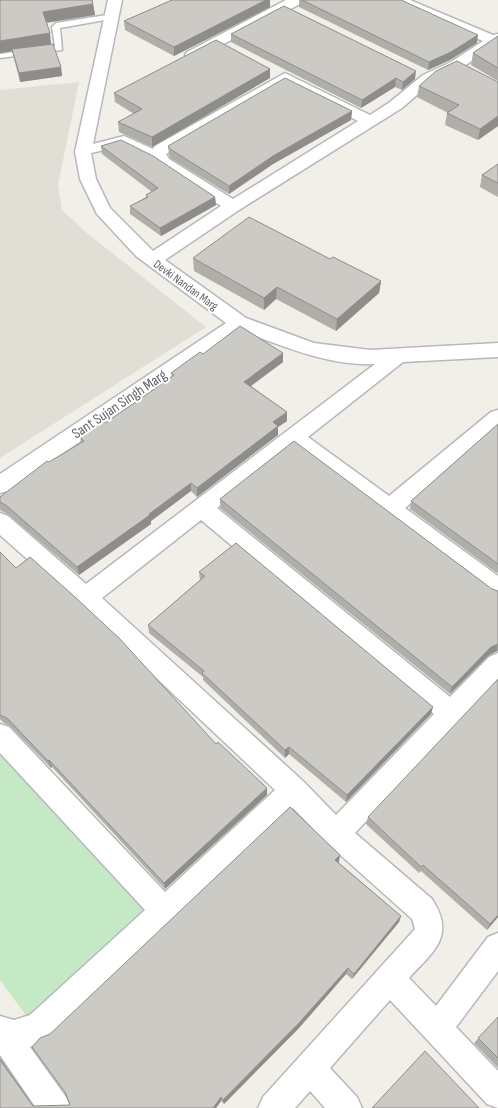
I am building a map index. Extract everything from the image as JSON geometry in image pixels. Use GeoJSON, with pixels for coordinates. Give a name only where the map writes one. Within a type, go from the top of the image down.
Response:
{"type":"FeatureCollection","features":[{"type":"Feature","properties":{"kind":"street"},"geometry":{"type":"LineString","coordinates":[[270,0],[291,4],[301,15]]}},
{"type":"Feature","properties":{"kind":"street"},"geometry":{"type":"LineString","coordinates":[[398,0],[496,39]]}},
{"type":"Feature","properties":{"kind":"street"},"geometry":{"type":"LineString","coordinates":[[182,60],[291,4]]}},
{"type":"Feature","properties":{"kind":"street","name":"Devki Nandan Marg"},"geometry":{"type":"LineString","coordinates":[[116,17],[83,152],[88,179],[103,210],[142,252],[238,323],[288,342],[330,353],[370,357],[498,350]]}},
{"type":"Feature","properties":{"kind":"street"},"geometry":{"type":"LineString","coordinates":[[152,260],[233,206],[396,105],[428,78],[456,65],[496,39]]}},
{"type":"Feature","properties":{"kind":"street"},"geometry":{"type":"LineString","coordinates":[[217,42],[234,51]]}},
{"type":"Feature","properties":{"kind":"street"},"geometry":{"type":"LineString","coordinates":[[456,65],[473,75]]}},
{"type":"Feature","properties":{"kind":"street"},"geometry":{"type":"LineString","coordinates":[[268,69],[370,121]]}},
{"type":"Feature","properties":{"kind":"street"},"geometry":{"type":"LineString","coordinates":[[411,70],[428,78]]}},
{"type":"Feature","properties":{"kind":"street"},"geometry":{"type":"LineString","coordinates":[[159,158],[158,154],[162,149],[285,78]]}},
{"type":"Feature","properties":{"kind":"street"},"geometry":{"type":"LineString","coordinates":[[93,105],[111,96]]}},
{"type":"Feature","properties":{"kind":"street"},"geometry":{"type":"LineString","coordinates":[[83,152],[124,141],[159,158],[233,206]]}},
{"type":"Feature","properties":{"kind":"street","name":"Sant Sujan Singh Marg"},"geometry":{"type":"LineString","coordinates":[[0,485],[238,323]]}},
{"type":"Feature","properties":{"kind":"street"},"geometry":{"type":"LineString","coordinates":[[86,597],[398,356]]}},
{"type":"Feature","properties":{"kind":"street"},"geometry":{"type":"LineString","coordinates":[[390,508],[498,417]]}},
{"type":"Feature","properties":{"kind":"street"},"geometry":{"type":"LineString","coordinates":[[294,437],[496,585]]}},
{"type":"Feature","properties":{"kind":"street"},"geometry":{"type":"LineString","coordinates":[[202,508],[451,713]]}},
{"type":"Feature","properties":{"kind":"street"},"geometry":{"type":"LineString","coordinates":[[0,522],[86,597],[294,790],[336,834],[422,909],[427,917],[430,929],[428,936],[274,1108]]}},
{"type":"Feature","properties":{"kind":"street"},"geometry":{"type":"LineString","coordinates":[[336,834],[498,664]]}},
{"type":"Feature","properties":{"kind":"street"},"geometry":{"type":"LineString","coordinates":[[0,735],[164,911]]}},
{"type":"Feature","properties":{"kind":"street"},"geometry":{"type":"LineString","coordinates":[[2,1033],[26,1034],[41,1026],[294,790]]}},
{"type":"Feature","properties":{"kind":"street"},"geometry":{"type":"LineString","coordinates":[[437,1028],[498,947]]}},
{"type":"Feature","properties":{"kind":"street"},"geometry":{"type":"LineString","coordinates":[[390,979],[498,1093]]}},
{"type":"Feature","properties":{"kind":"street"},"geometry":{"type":"LineString","coordinates":[[2,1033],[55,1108]]}},
{"type":"Feature","properties":{"kind":"street"},"geometry":{"type":"LineString","coordinates":[[310,1068],[346,1108]]}},
{"type":"Feature","properties":{"kind":"lane"},"geometry":{"type":"LineString","coordinates":[[0,56],[60,48],[56,27],[59,25],[116,17]]}},
{"type":"Feature","properties":{"kind":"shaded area"},"geometry":{"type":"Polygon","coordinates":[[[79,82],[58,185],[62,210],[88,234],[206,327],[0,458],[0,90],[79,82]]]}},
{"type":"Feature","properties":{"kind":"green space"},"geometry":{"type":"Polygon","coordinates":[[[0,737],[167,908],[34,1026],[0,980],[0,737]]]}},
{"type":"Feature","properties":{"kind":"building"},"geometry":{"type":"Polygon","coordinates":[[[0,0],[92,0],[93,4],[43,12],[50,33],[0,41],[0,0]]]}},
{"type":"Feature","properties":{"kind":"building"},"geometry":{"type":"Polygon","coordinates":[[[172,0],[266,0],[174,47],[124,21],[172,0]]]}},
{"type":"Feature","properties":{"kind":"building"},"geometry":{"type":"Polygon","coordinates":[[[302,0],[401,0],[478,35],[451,52],[429,62],[302,0]]]}},
{"type":"Feature","properties":{"kind":"building"},"geometry":{"type":"Polygon","coordinates":[[[284,6],[416,71],[403,82],[396,78],[362,100],[231,34],[284,6]]]}},
{"type":"Feature","properties":{"kind":"building"},"geometry":{"type":"Polygon","coordinates":[[[498,36],[498,68],[473,53],[498,36]]]}},
{"type":"Feature","properties":{"kind":"building"},"geometry":{"type":"Polygon","coordinates":[[[216,40],[270,69],[152,137],[118,122],[142,109],[114,93],[216,40]]]}},
{"type":"Feature","properties":{"kind":"building"},"geometry":{"type":"Polygon","coordinates":[[[53,44],[61,67],[19,73],[12,49],[53,44]]]}},
{"type":"Feature","properties":{"kind":"building"},"geometry":{"type":"Polygon","coordinates":[[[457,61],[498,82],[498,116],[480,129],[447,113],[459,105],[419,86],[436,71],[457,61]]]}},
{"type":"Feature","properties":{"kind":"building"},"geometry":{"type":"Polygon","coordinates":[[[285,78],[352,111],[273,156],[229,186],[168,146],[285,78]]]}},
{"type":"Feature","properties":{"kind":"building"},"geometry":{"type":"Polygon","coordinates":[[[121,140],[153,156],[215,197],[160,228],[130,206],[148,197],[146,195],[158,188],[101,146],[121,140]]]}},
{"type":"Feature","properties":{"kind":"building"},"geometry":{"type":"Polygon","coordinates":[[[498,164],[498,183],[482,175],[498,164]]]}},
{"type":"Feature","properties":{"kind":"building"},"geometry":{"type":"Polygon","coordinates":[[[249,217],[330,259],[333,257],[381,281],[337,319],[277,287],[264,298],[193,258],[249,217]]]}},
{"type":"Feature","properties":{"kind":"building"},"geometry":{"type":"Polygon","coordinates":[[[240,326],[283,353],[244,382],[287,412],[273,422],[278,426],[197,488],[191,483],[77,567],[0,502],[0,497],[47,461],[49,462],[84,441],[80,437],[103,421],[105,423],[143,397],[174,375],[171,373],[200,352],[203,354],[240,326]]]}},
{"type":"Feature","properties":{"kind":"building"},"geometry":{"type":"Polygon","coordinates":[[[498,424],[498,564],[411,501],[498,424]]]}},
{"type":"Feature","properties":{"kind":"building"},"geometry":{"type":"Polygon","coordinates":[[[294,441],[492,589],[498,591],[498,644],[491,647],[452,687],[220,499],[294,441]]]}},
{"type":"Feature","properties":{"kind":"building"},"geometry":{"type":"Polygon","coordinates":[[[236,543],[433,707],[347,795],[289,747],[285,750],[202,673],[204,671],[148,625],[205,576],[199,572],[236,543]]]}},
{"type":"Feature","properties":{"kind":"building"},"geometry":{"type":"Polygon","coordinates":[[[0,552],[16,568],[30,557],[120,639],[216,744],[218,742],[267,788],[164,883],[49,760],[7,718],[0,715],[0,552]]]}},
{"type":"Feature","properties":{"kind":"building"},"geometry":{"type":"Polygon","coordinates":[[[498,679],[498,915],[490,924],[423,865],[421,867],[368,817],[498,679]]]}},
{"type":"Feature","properties":{"kind":"building"},"geometry":{"type":"Polygon","coordinates":[[[290,807],[340,855],[335,860],[401,916],[354,974],[348,968],[299,1023],[223,1100],[221,1097],[213,1108],[0,1108],[0,1060],[33,1106],[70,1105],[65,1092],[32,1047],[40,1038],[50,1034],[290,807]]]}},
{"type":"Feature","properties":{"kind":"building"},"geometry":{"type":"Polygon","coordinates":[[[498,1017],[498,1058],[478,1038],[498,1017]]]}},
{"type":"Feature","properties":{"kind":"building"},"geometry":{"type":"Polygon","coordinates":[[[425,1051],[479,1108],[372,1108],[425,1051]]]}}]}
